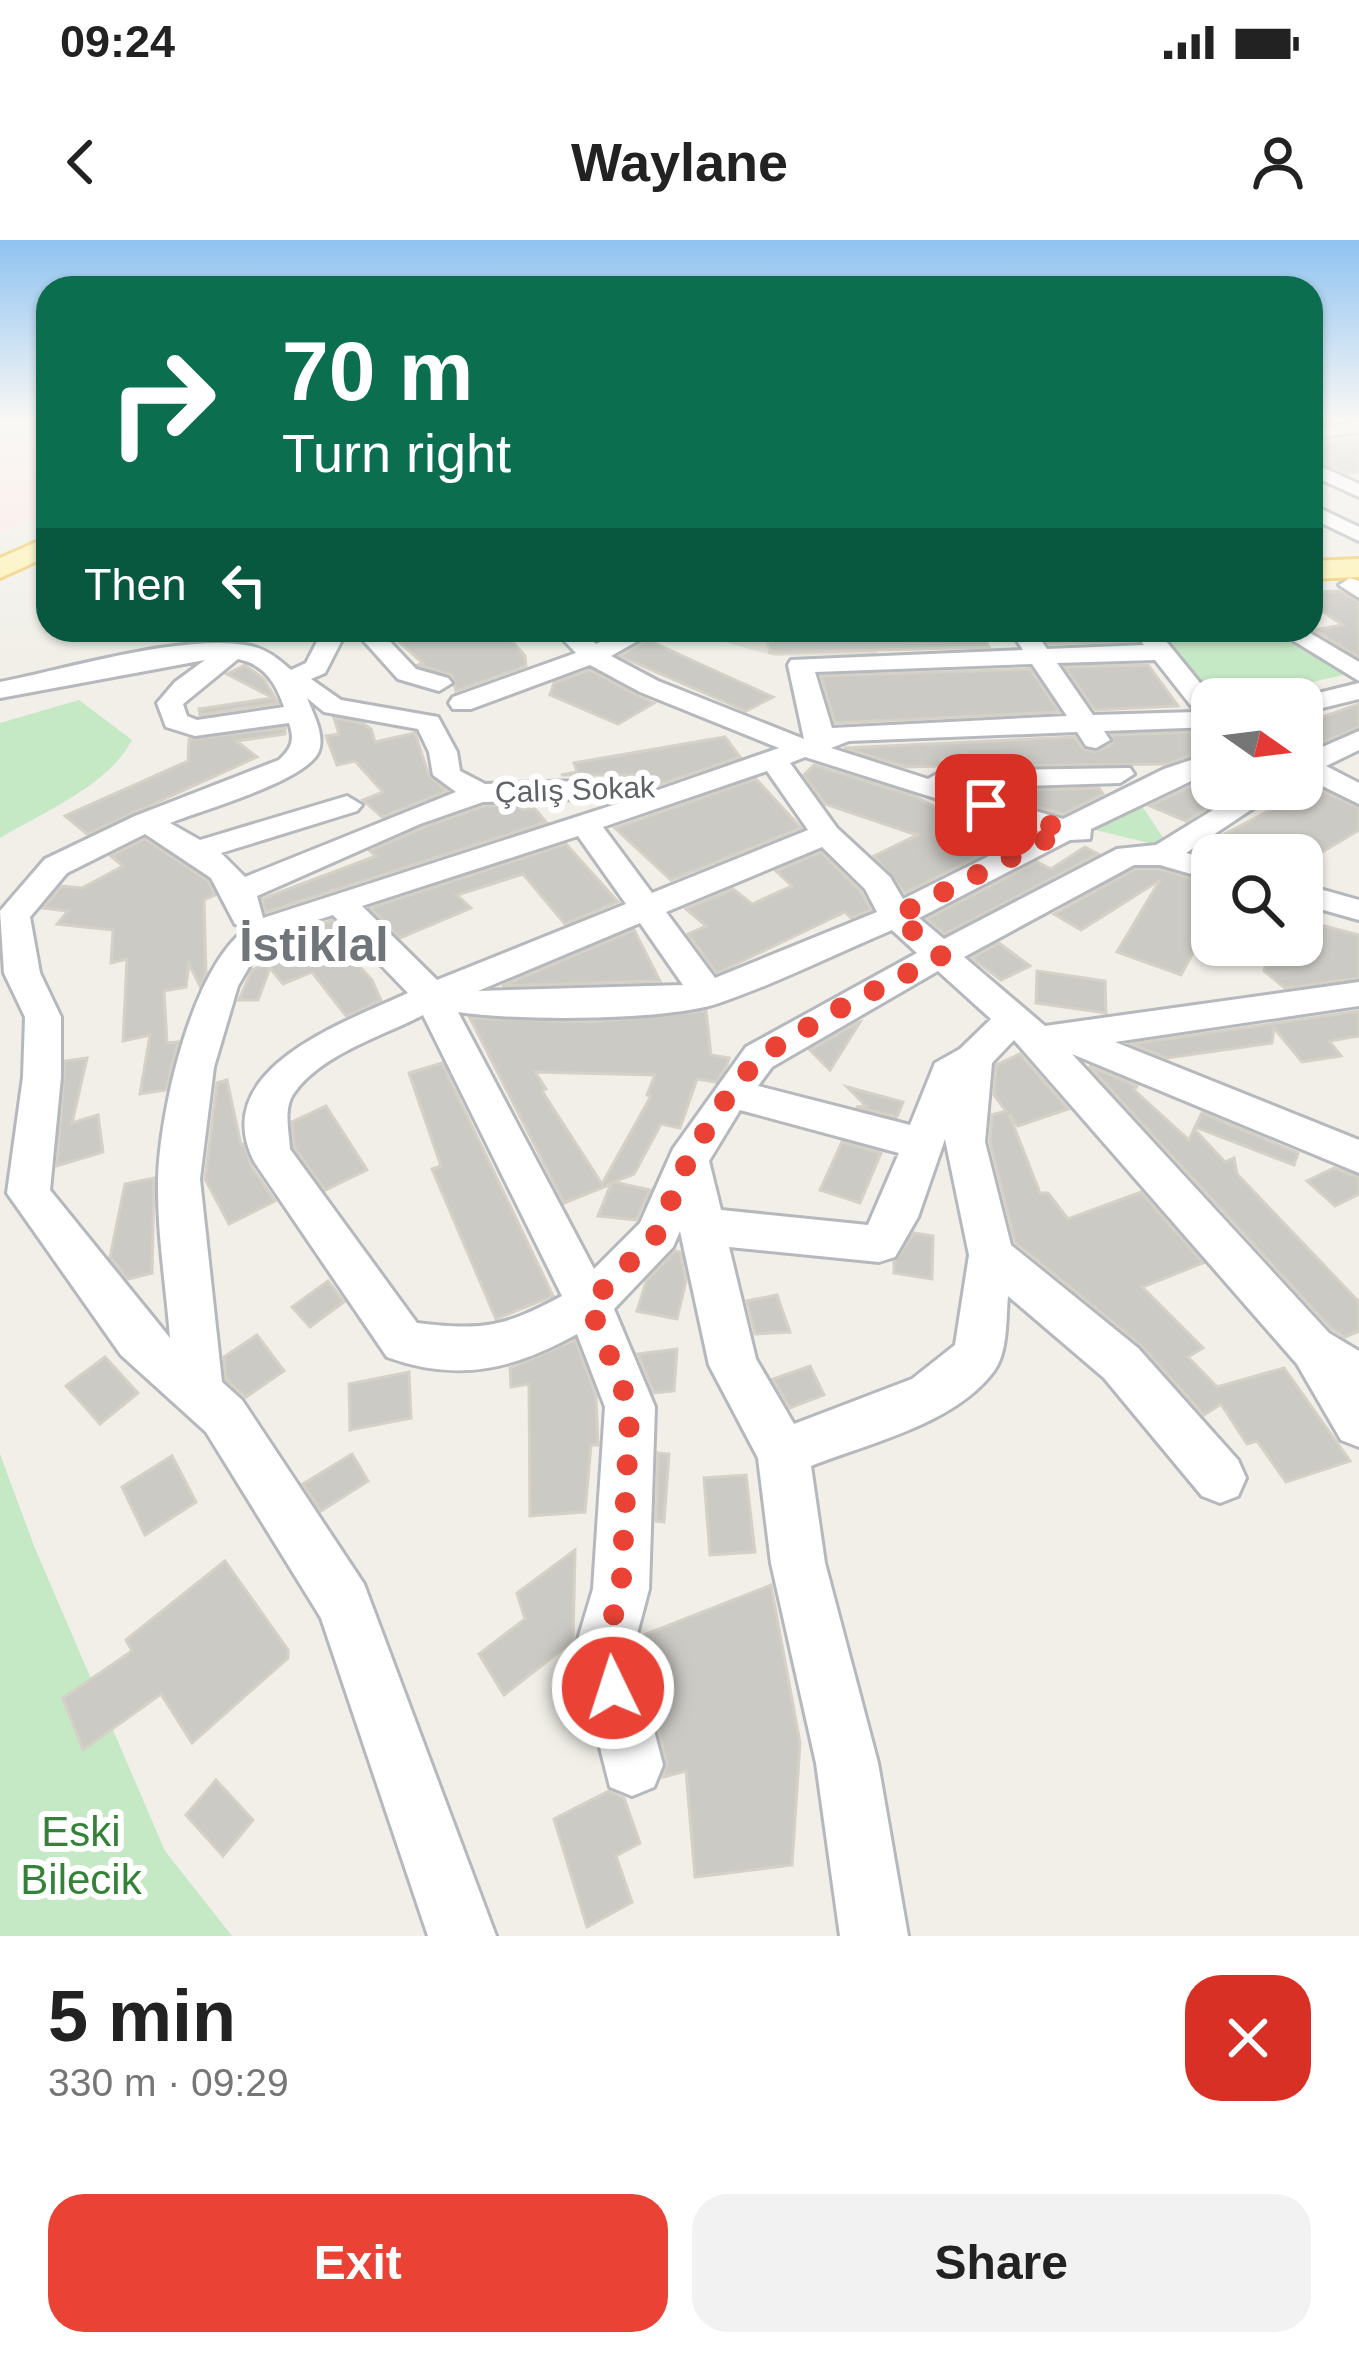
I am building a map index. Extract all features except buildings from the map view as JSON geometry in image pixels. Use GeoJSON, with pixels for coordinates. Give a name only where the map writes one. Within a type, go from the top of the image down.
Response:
{"type":"FeatureCollection","features":[{"type":"Feature","properties":{"kind":"main road"},"geometry":{"type":"LineString","coordinates":[[0,558],[36,541]]}},
{"type":"Feature","properties":{"kind":"main road"},"geometry":{"type":"LineString","coordinates":[[0,569],[36,551]]}},
{"type":"Feature","properties":{"kind":"main road"},"geometry":{"type":"LineString","coordinates":[[1323,568],[1357,582]]}},
{"type":"Feature","properties":{"kind":"street"},"geometry":{"type":"LineString","coordinates":[[1323,516],[1359,535],[1323,562]]}},
{"type":"Feature","properties":{"kind":"street"},"geometry":{"type":"LineString","coordinates":[[184,653],[192,642]]}},
{"type":"Feature","properties":{"kind":"street"},"geometry":{"type":"LineString","coordinates":[[234,651],[170,703],[176,721],[195,728],[294,696],[329,642]]}},
{"type":"Feature","properties":{"kind":"street"},"geometry":{"type":"LineString","coordinates":[[377,642],[407,674],[439,683]]}},
{"type":"Feature","properties":{"kind":"street"},"geometry":{"type":"LineString","coordinates":[[578,642],[591,656],[665,693],[907,781],[1191,864]]}},
{"type":"Feature","properties":{"kind":"street"},"geometry":{"type":"LineString","coordinates":[[462,703],[620,642]]}},
{"type":"Feature","properties":{"kind":"street"},"geometry":{"type":"LineString","coordinates":[[1030,642],[1127,785]]}},
{"type":"Feature","properties":{"kind":"street"},"geometry":{"type":"LineString","coordinates":[[1155,642],[1191,689]]}},
{"type":"Feature","properties":{"kind":"street"},"geometry":{"type":"LineString","coordinates":[[1303,642],[1358,687]]}},
{"type":"Feature","properties":{"kind":"street"},"geometry":{"type":"LineString","coordinates":[[0,690],[184,653],[234,651],[262,658],[294,696],[305,751],[289,766],[146,822],[56,866],[13,916],[22,973],[43,1017],[42,1077],[28,1192],[138,1340],[224,1416],[344,1604],[462,1936]]}},
{"type":"Feature","properties":{"kind":"street"},"geometry":{"type":"LineString","coordinates":[[815,745],[800,665],[974,678],[1041,659],[1163,652]]}},
{"type":"Feature","properties":{"kind":"street"},"geometry":{"type":"LineString","coordinates":[[974,678],[1000,728]]}},
{"type":"Feature","properties":{"kind":"street","name":"Çalış Sokak"},"geometry":{"type":"LineString","coordinates":[[294,696],[310,687],[333,706],[351,713],[428,723],[443,752],[447,775],[480,793],[699,787]]}},
{"type":"Feature","properties":{"kind":"street"},"geometry":{"type":"LineString","coordinates":[[1323,698],[1358,687]]}},
{"type":"Feature","properties":{"kind":"street"},"geometry":{"type":"LineString","coordinates":[[244,946],[283,920],[699,787],[844,733],[1191,718]]}},
{"type":"Feature","properties":{"kind":"street"},"geometry":{"type":"LineString","coordinates":[[1323,756],[1359,739]]}},
{"type":"Feature","properties":{"kind":"street"},"geometry":{"type":"LineString","coordinates":[[774,761],[826,834],[879,884],[896,916],[1041,1032],[1312,1348],[1359,1423]]}},
{"type":"Feature","properties":{"kind":"street"},"geometry":{"type":"LineString","coordinates":[[907,781],[1127,785],[1191,767]]}},
{"type":"Feature","properties":{"kind":"street"},"geometry":{"type":"LineString","coordinates":[[1323,776],[1359,795]]}},
{"type":"Feature","properties":{"kind":"street"},"geometry":{"type":"LineString","coordinates":[[432,996],[493,1005],[664,1000],[708,994],[896,916],[1065,830],[1127,785]]}},
{"type":"Feature","properties":{"kind":"street"},"geometry":{"type":"LineString","coordinates":[[239,892],[409,818],[480,793]]}},
{"type":"Feature","properties":{"kind":"street"},"geometry":{"type":"LineString","coordinates":[[196,851],[347,805]]}},
{"type":"Feature","properties":{"kind":"street"},"geometry":{"type":"LineString","coordinates":[[826,834],[432,996],[313,1054],[274,1088],[267,1114],[270,1152],[404,1342],[459,1349],[517,1344],[589,1304],[657,1234],[688,1160],[759,1057],[833,1012],[1128,856],[1160,856],[1233,810]]}},
{"type":"Feature","properties":{"kind":"street"},"geometry":{"type":"LineString","coordinates":[[584,821],[708,994]]}},
{"type":"Feature","properties":{"kind":"street"},"geometry":{"type":"LineString","coordinates":[[146,822],[213,861],[248,910],[244,946],[220,986],[195,1067],[179,1179],[197,1390]]}},
{"type":"Feature","properties":{"kind":"street"},"geometry":{"type":"LineString","coordinates":[[1323,901],[1359,910]]}},
{"type":"Feature","properties":{"kind":"street"},"geometry":{"type":"LineString","coordinates":[[340,902],[432,996],[589,1304],[630,1407],[621,1589],[604,1649],[632,1765]]}},
{"type":"Feature","properties":{"kind":"street"},"geometry":{"type":"LineString","coordinates":[[699,1226],[879,1244],[896,1216],[949,1073],[973,1059],[1041,1032],[1359,994]]}},
{"type":"Feature","properties":{"kind":"street"},"geometry":{"type":"LineString","coordinates":[[1041,1032],[1359,1157]]}},
{"type":"Feature","properties":{"kind":"street"},"geometry":{"type":"LineString","coordinates":[[783,1453],[929,1395],[977,1356],[991,1255],[965,1142],[973,1059]]}},
{"type":"Feature","properties":{"kind":"street"},"geometry":{"type":"LineString","coordinates":[[730,1093],[921,1143]]}},
{"type":"Feature","properties":{"kind":"street"},"geometry":{"type":"LineString","coordinates":[[688,1160],[733,1365],[783,1453],[798,1563],[848,1762],[874,1936]]}},
{"type":"Feature","properties":{"kind":"street"},"geometry":{"type":"LineString","coordinates":[[991,1255],[1121,1363],[1220,1478]]}},
{"type":"Feature","properties":{"kind":"street"},"geometry":{"type":"LineString","coordinates":[[1312,1348],[1359,1377]]}},
{"type":"Feature","properties":{"kind":"shaded area"},"geometry":{"type":"Polygon","coordinates":[[[0,500],[36,500],[36,522],[26,520],[0,532],[0,500]]]}},
{"type":"Feature","properties":{"kind":"shaded area"},"geometry":{"type":"Polygon","coordinates":[[[725,642],[876,642],[877,654],[775,656],[725,642]]]}},
{"type":"Feature","properties":{"kind":"green space"},"geometry":{"type":"Polygon","coordinates":[[[1161,642],[1301,642],[1352,673],[1323,680],[1193,678],[1161,642]]]}},
{"type":"Feature","properties":{"kind":"green space"},"geometry":{"type":"Polygon","coordinates":[[[79,700],[132,740],[91,784],[0,838],[0,723],[79,700]]]}},
{"type":"Feature","properties":{"kind":"green space"},"geometry":{"type":"Polygon","coordinates":[[[1142,806],[1170,848],[1083,827],[1142,806]]]}},
{"type":"Feature","properties":{"kind":"green space","name":"Eski Bilecik"},"geometry":{"type":"Polygon","coordinates":[[[0,1454],[34,1546],[165,1851],[232,1936],[0,1936],[0,1454]]]}},
{"type":"Feature","properties":{"kind":"district","name":"İstiklal"},"geometry":{"type":"Point","coordinates":[314,944]}},
{"type":"Feature","properties":{"kind":"route"},"geometry":{"type":"LineString","coordinates":[[613,1688],[604,1649],[621,1589],[630,1407],[589,1304],[657,1234],[688,1160],[759,1057],[941,956],[896,916],[1065,830],[986,805]]}}]}
